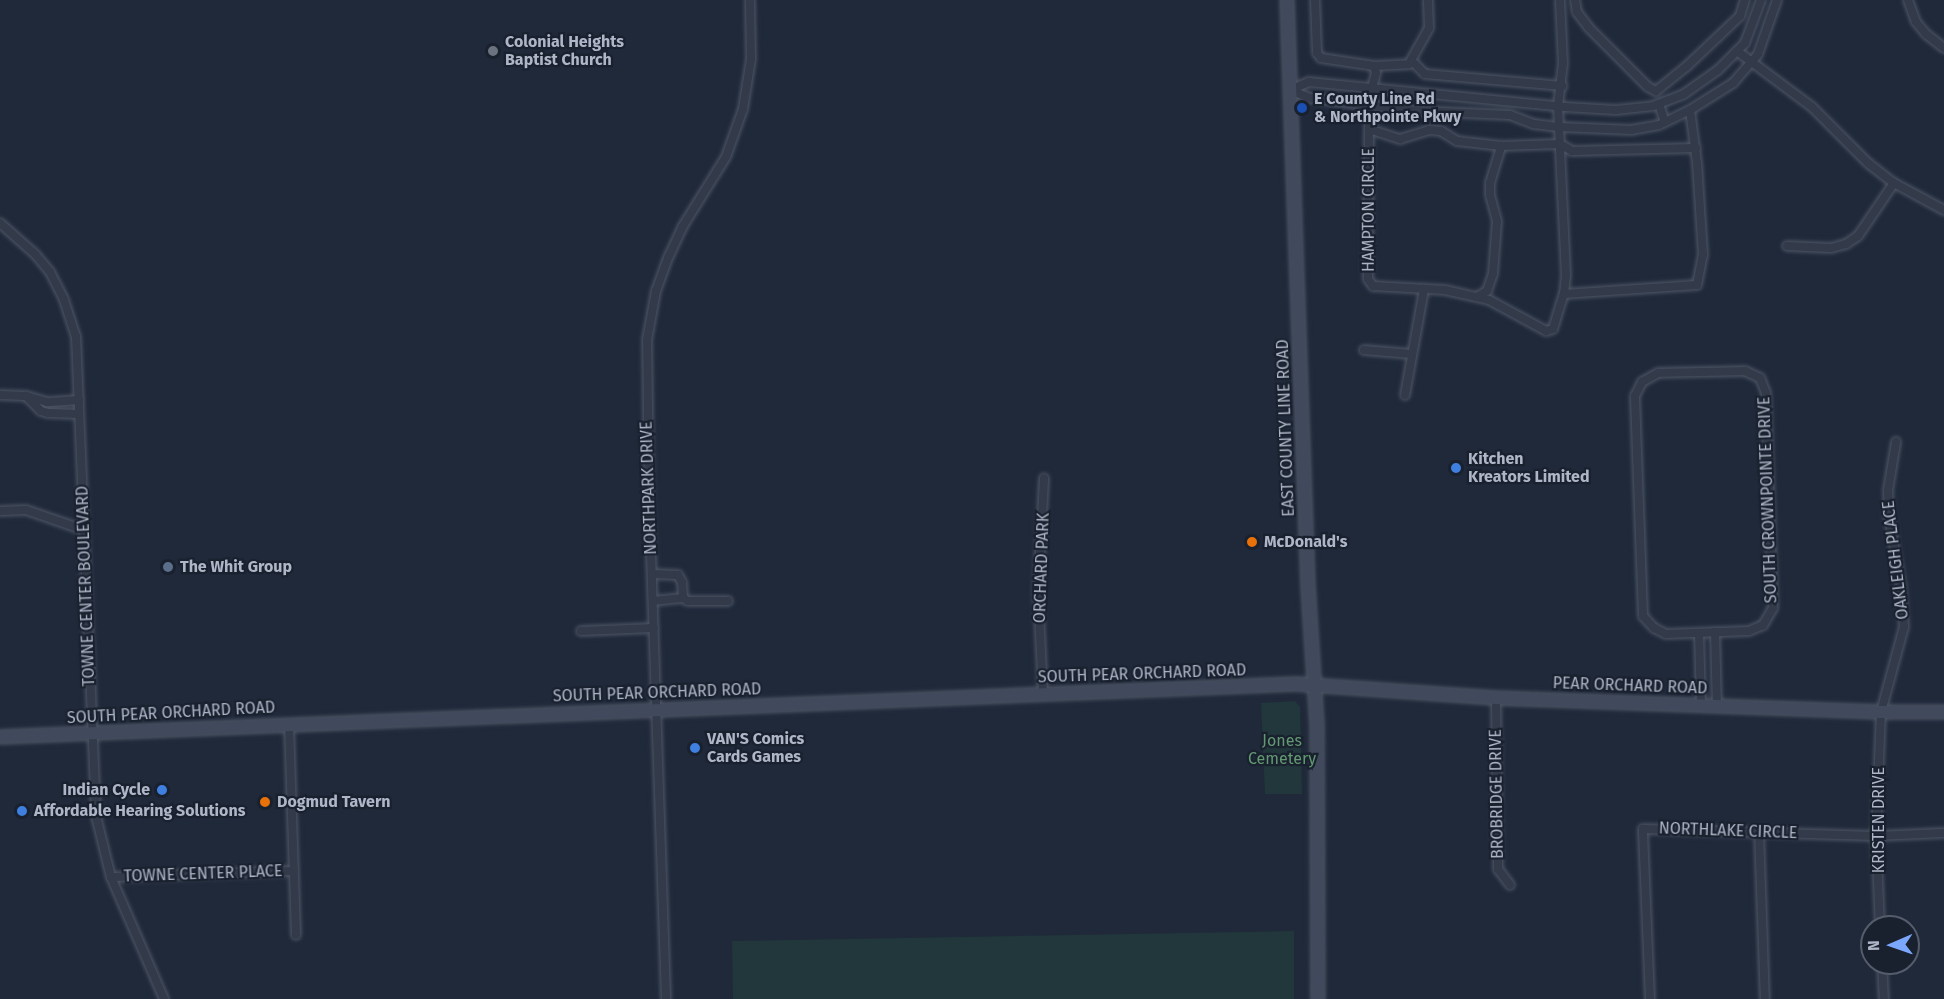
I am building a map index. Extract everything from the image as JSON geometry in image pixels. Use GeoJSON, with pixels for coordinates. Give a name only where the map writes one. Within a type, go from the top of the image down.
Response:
{"type":"FeatureCollection","features":[{"type":"Feature","properties":{"kind":"street","name":"NORTHPARK DRIVE"},"geometry":{"type":"LineString","coordinates":[[666,999],[646,362],[649,321],[669,256],[683,226],[726,157],[743,109],[751,59],[750,0]]}},
{"type":"Feature","properties":{"kind":"street","name":"EAST COUNTY LINE ROAD"},"geometry":{"type":"LineString","coordinates":[[1287,0],[1308,586],[1315,685],[1318,999]]}},
{"type":"Feature","properties":{"kind":"street"},"geometry":{"type":"LineString","coordinates":[[1315,0],[1317,53],[1320,58],[1374,66],[1409,64],[1412,61],[1429,28],[1428,0]]}},
{"type":"Feature","properties":{"kind":"street"},"geometry":{"type":"LineString","coordinates":[[1560,0],[1562,86],[1558,106],[1566,275],[1564,294],[1697,285],[1703,255],[1696,148],[1690,110]]}},
{"type":"Feature","properties":{"kind":"street"},"geometry":{"type":"LineString","coordinates":[[1575,0],[1577,12],[1589,28],[1648,87],[1656,91],[1686,67],[1740,16],[1745,0]]}},
{"type":"Feature","properties":{"kind":"street"},"geometry":{"type":"LineString","coordinates":[[1290,90],[1309,82],[1616,110],[1659,104],[1684,94],[1718,70],[1737,51],[1753,26],[1761,0]]}},
{"type":"Feature","properties":{"kind":"street"},"geometry":{"type":"LineString","coordinates":[[1290,90],[1310,98],[1451,114],[1501,114],[1534,124],[1560,127],[1630,130],[1665,122],[1690,110],[1733,83],[1758,54],[1777,0]]}},
{"type":"Feature","properties":{"kind":"street"},"geometry":{"type":"LineString","coordinates":[[1908,0],[1916,22],[1926,34],[1944,48]]}},
{"type":"Feature","properties":{"kind":"street"},"geometry":{"type":"LineString","coordinates":[[1737,51],[1812,107],[1868,163],[1894,183],[1944,210]]}},
{"type":"Feature","properties":{"kind":"street"},"geometry":{"type":"LineString","coordinates":[[1412,61],[1425,74],[1562,86]]}},
{"type":"Feature","properties":{"kind":"street","name":"HAMPTON CIRCLE"},"geometry":{"type":"LineString","coordinates":[[1374,66],[1376,74],[1372,88],[1369,129],[1368,279],[1374,286],[1424,289],[1489,300],[1546,331],[1552,329],[1564,294]]}},
{"type":"Feature","properties":{"kind":"street"},"geometry":{"type":"LineString","coordinates":[[1659,104],[1665,122]]}},
{"type":"Feature","properties":{"kind":"street"},"geometry":{"type":"LineString","coordinates":[[1369,129],[1400,139],[1429,130],[1441,131],[1457,141],[1501,146],[1560,144],[1572,151],[1696,148]]}},
{"type":"Feature","properties":{"kind":"street"},"geometry":{"type":"LineString","coordinates":[[1478,297],[1487,291],[1493,274],[1497,221],[1490,195],[1490,183],[1501,146]]}},
{"type":"Feature","properties":{"kind":"street"},"geometry":{"type":"LineString","coordinates":[[1787,246],[1831,248],[1846,244],[1858,236],[1894,183]]}},
{"type":"Feature","properties":{"kind":"street","name":"TOWNE CENTER BOULEVARD"},"geometry":{"type":"LineString","coordinates":[[0,223],[43,262],[61,292],[76,336],[96,816],[111,877],[164,999]]}},
{"type":"Feature","properties":{"kind":"street"},"geometry":{"type":"LineString","coordinates":[[1404,395],[1424,289]]}},
{"type":"Feature","properties":{"kind":"street"},"geometry":{"type":"LineString","coordinates":[[1364,350],[1411,354]]}},
{"type":"Feature","properties":{"kind":"street","name":"SOUTH CROWNPOINTE DRIVE"},"geometry":{"type":"LineString","coordinates":[[1745,371],[1760,378],[1766,393],[1773,608],[1763,625],[1749,630],[1716,632],[1666,634],[1654,628],[1643,616],[1635,396],[1642,382],[1658,373],[1745,371]]}},
{"type":"Feature","properties":{"kind":"street"},"geometry":{"type":"LineString","coordinates":[[0,395],[26,396],[45,401],[79,400]]}},
{"type":"Feature","properties":{"kind":"street"},"geometry":{"type":"LineString","coordinates":[[26,396],[41,411],[80,414]]}},
{"type":"Feature","properties":{"kind":"street"},"geometry":{"type":"LineString","coordinates":[[41,411],[45,401]]}},
{"type":"Feature","properties":{"kind":"street","name":"OAKLEIGH PLACE"},"geometry":{"type":"LineString","coordinates":[[1881,712],[1904,627],[1901,585],[1889,517],[1888,490],[1896,442]]}},
{"type":"Feature","properties":{"kind":"street","name":"ORCHARD PARK"},"geometry":{"type":"LineString","coordinates":[[1043,694],[1038,590],[1044,478]]}},
{"type":"Feature","properties":{"kind":"street"},"geometry":{"type":"LineString","coordinates":[[0,510],[26,510],[84,530]]}},
{"type":"Feature","properties":{"kind":"street"},"geometry":{"type":"LineString","coordinates":[[652,574],[678,575],[682,582],[683,598]]}},
{"type":"Feature","properties":{"kind":"street"},"geometry":{"type":"LineString","coordinates":[[653,601],[683,598],[688,601],[728,601]]}},
{"type":"Feature","properties":{"kind":"street"},"geometry":{"type":"LineString","coordinates":[[581,631],[654,628]]}},
{"type":"Feature","properties":{"kind":"street"},"geometry":{"type":"LineString","coordinates":[[1716,632],[1717,706]]}},
{"type":"Feature","properties":{"kind":"street"},"geometry":{"type":"LineString","coordinates":[[1699,633],[1701,706]]}},
{"type":"Feature","properties":{"kind":"street","name":"SOUTH PEAR ORCHARD ROAD"},"geometry":{"type":"LineString","coordinates":[[0,737],[656,709],[1315,685]]}},
{"type":"Feature","properties":{"kind":"street","name":"PEAR ORCHARD ROAD"},"geometry":{"type":"LineString","coordinates":[[1315,685],[1496,698],[1881,712],[1944,712]]}},
{"type":"Feature","properties":{"kind":"street","name":"BROBRIDGE DRIVE"},"geometry":{"type":"LineString","coordinates":[[1496,698],[1498,869],[1510,885]]}},
{"type":"Feature","properties":{"kind":"street","name":"KRISTEN DRIVE"},"geometry":{"type":"LineString","coordinates":[[1879,915],[1876,836],[1881,712]]}},
{"type":"Feature","properties":{"kind":"street"},"geometry":{"type":"LineString","coordinates":[[289,724],[296,935]]}},
{"type":"Feature","properties":{"kind":"street","name":"NORTHLAKE CIRCLE"},"geometry":{"type":"LineString","coordinates":[[1650,999],[1643,829],[1876,836],[1944,833]]}},
{"type":"Feature","properties":{"kind":"street"},"geometry":{"type":"LineString","coordinates":[[1759,831],[1765,999]]}},
{"type":"Feature","properties":{"kind":"street","name":"TOWNE CENTER PLACE"},"geometry":{"type":"LineString","coordinates":[[111,877],[294,871]]}},
{"type":"Feature","properties":{"kind":"street"},"geometry":{"type":"LineString","coordinates":[[1883,975],[1884,999]]}},
{"type":"Feature","properties":{"kind":"green space","name":"Jones Cemetery"},"geometry":{"type":"Polygon","coordinates":[[[1295,701],[1300,707],[1302,794],[1265,794],[1261,703],[1295,701]]]}},
{"type":"Feature","properties":{"kind":"green space"},"geometry":{"type":"Polygon","coordinates":[[[1294,931],[1294,999],[733,999],[732,941],[1294,931]]]}},
{"type":"Feature","properties":{"kind":"place","name":"Colonial Heights Baptist Church"},"geometry":{"type":"Point","coordinates":[493,51]}},
{"type":"Feature","properties":{"kind":"place","name":"E County Line Rd & Northpointe Pkwy"},"geometry":{"type":"Point","coordinates":[1302,108]}},
{"type":"Feature","properties":{"kind":"place","name":"Kitchen Kreators Limited"},"geometry":{"type":"Point","coordinates":[1456,468]}},
{"type":"Feature","properties":{"kind":"place","name":"McDonald's"},"geometry":{"type":"Point","coordinates":[1252,542]}},
{"type":"Feature","properties":{"kind":"place","name":"The Whit Group"},"geometry":{"type":"Point","coordinates":[168,567]}},
{"type":"Feature","properties":{"kind":"place","name":"VAN'S Comics Cards Games"},"geometry":{"type":"Point","coordinates":[695,748]}},
{"type":"Feature","properties":{"kind":"place","name":"Indian Cycle"},"geometry":{"type":"Point","coordinates":[162,790]}},
{"type":"Feature","properties":{"kind":"place","name":"Dogmud Tavern"},"geometry":{"type":"Point","coordinates":[265,802]}},
{"type":"Feature","properties":{"kind":"place","name":"Affordable Hearing Solutions"},"geometry":{"type":"Point","coordinates":[22,811]}}]}
